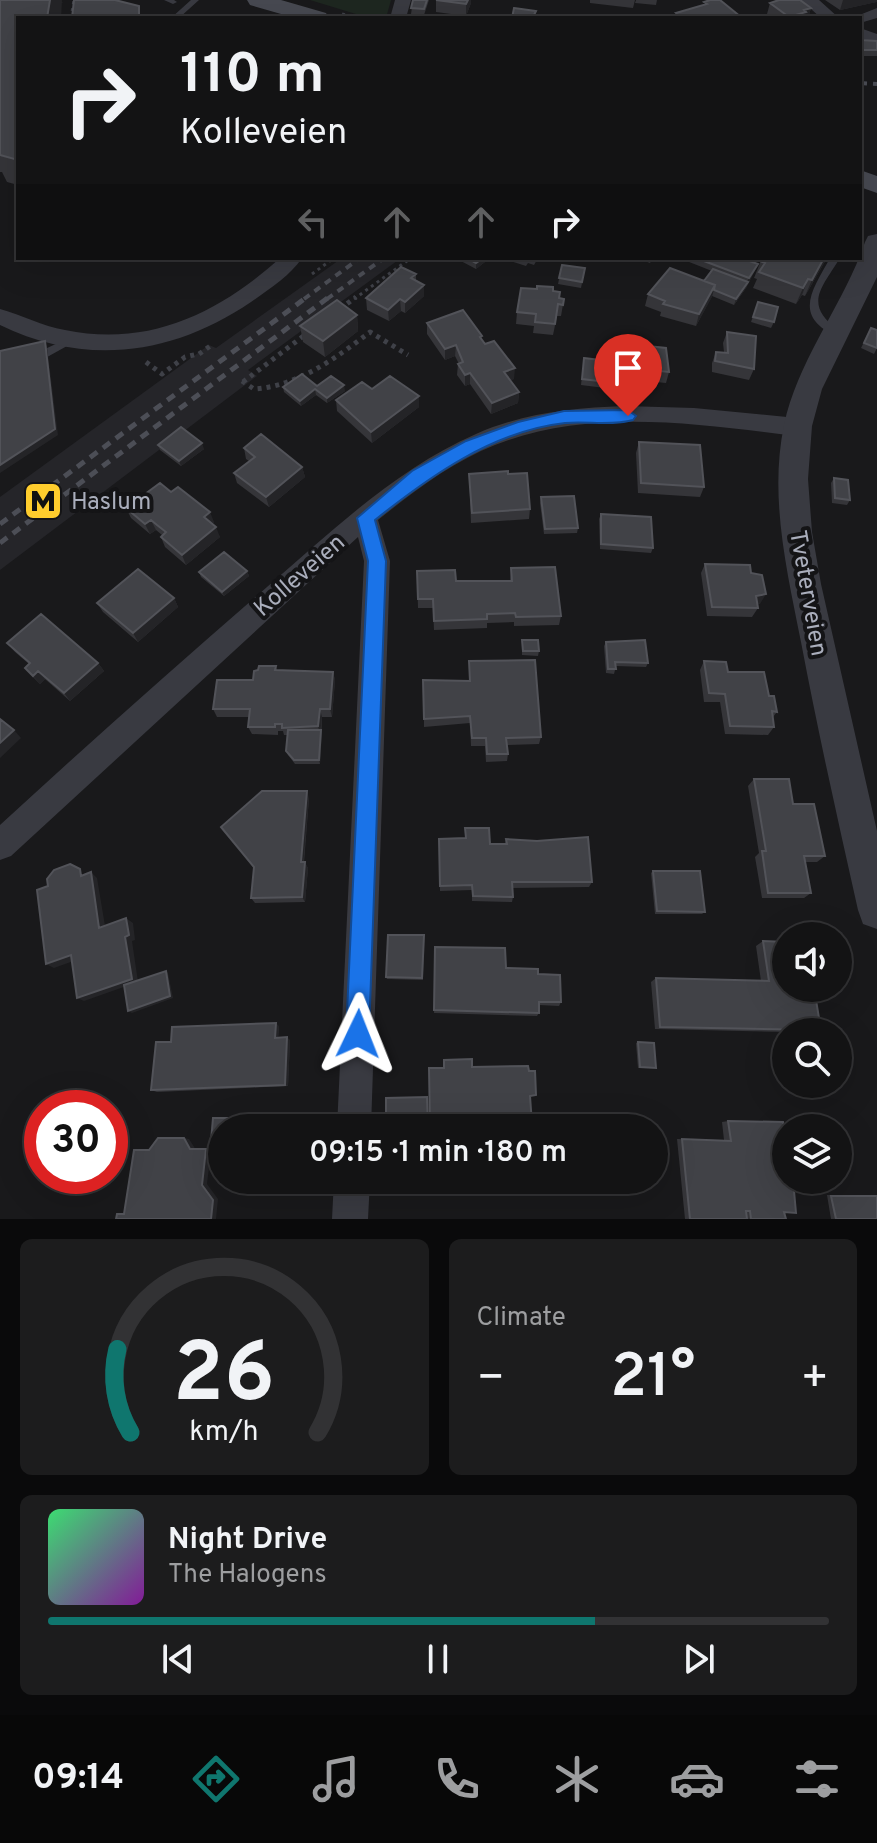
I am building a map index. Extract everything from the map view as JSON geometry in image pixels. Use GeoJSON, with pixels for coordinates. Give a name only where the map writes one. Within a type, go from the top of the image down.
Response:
{"type":"FeatureCollection","features":[{"type":"Feature","properties":{"kind":"main road"},"geometry":{"type":"LineString","coordinates":[[258,0],[311,16]]}},
{"type":"Feature","properties":{"kind":"main road"},"geometry":{"type":"LineString","coordinates":[[877,173],[877,184]]}},
{"type":"Feature","properties":{"kind":"street"},"geometry":{"type":"LineString","coordinates":[[809,0],[829,16]]}},
{"type":"Feature","properties":{"kind":"street","name":"Tveterveien"},"geometry":{"type":"LineString","coordinates":[[877,242],[869,274],[805,398],[797,427],[793,472],[798,549],[826,689],[877,910]]}},
{"type":"Feature","properties":{"kind":"street"},"geometry":{"type":"LineString","coordinates":[[0,316],[19,326],[73,338],[130,343],[163,336],[241,298],[289,260]]}},
{"type":"Feature","properties":{"kind":"street","name":"Kolleveien"},"geometry":{"type":"LineString","coordinates":[[0,845],[191,669],[365,518],[418,476],[472,446],[518,428],[564,417],[723,419],[797,427]]}},
{"type":"Feature","properties":{"kind":"street"},"geometry":{"type":"LineString","coordinates":[[355,1114],[377,561],[365,518]]}},
{"type":"Feature","properties":{"kind":"street"},"geometry":{"type":"LineString","coordinates":[[350,1219],[351,1194]]}},
{"type":"Feature","properties":{"kind":"lane"},"geometry":{"type":"LineString","coordinates":[[177,16],[195,0]]}},
{"type":"Feature","properties":{"kind":"lane"},"geometry":{"type":"LineString","coordinates":[[834,260],[811,301],[812,313],[820,323],[836,333]]}},
{"type":"Feature","properties":{"kind":"lane"},"geometry":{"type":"LineString","coordinates":[[26,367],[37,357],[73,338]]}},
{"type":"Feature","properties":{"kind":"path"},"geometry":{"type":"LineString","coordinates":[[328,317],[408,260]]}},
{"type":"Feature","properties":{"kind":"path"},"geometry":{"type":"LineString","coordinates":[[307,333],[242,381],[254,389],[272,387],[341,354],[370,332],[408,355]]}},
{"type":"Feature","properties":{"kind":"path"},"geometry":{"type":"LineString","coordinates":[[167,370],[210,346]]}},
{"type":"Feature","properties":{"kind":"shaded area"},"geometry":{"type":"Polygon","coordinates":[[[310,0],[391,0],[387,16],[362,16],[310,0]]]}},
{"type":"Feature","properties":{"kind":"shaded area"},"geometry":{"type":"Polygon","coordinates":[[[339,260],[398,260],[248,370],[257,376],[0,570],[0,497],[209,345],[216,348],[339,260]]]}},
{"type":"Feature","properties":{"kind":"building"},"geometry":{"type":"Polygon","coordinates":[[[0,0],[50,0],[47,16],[16,16],[16,159],[0,155],[0,0]]]}},
{"type":"Feature","properties":{"kind":"building"},"geometry":{"type":"Polygon","coordinates":[[[74,0],[115,0],[139,6],[139,16],[72,16],[74,0]]]}},
{"type":"Feature","properties":{"kind":"building"},"geometry":{"type":"Polygon","coordinates":[[[413,0],[427,0],[424,9],[411,8],[413,0]]]}},
{"type":"Feature","properties":{"kind":"building"},"geometry":{"type":"Polygon","coordinates":[[[436,0],[468,0],[466,4],[436,0]]]}},
{"type":"Feature","properties":{"kind":"building"},"geometry":{"type":"Polygon","coordinates":[[[720,0],[740,16],[680,16],[676,13],[707,4],[704,2],[720,0]]]}},
{"type":"Feature","properties":{"kind":"building"},"geometry":{"type":"Polygon","coordinates":[[[800,0],[811,8],[788,16],[770,3],[800,0]]]}},
{"type":"Feature","properties":{"kind":"building"},"geometry":{"type":"Polygon","coordinates":[[[514,8],[536,11],[534,15],[541,16],[512,16],[514,8]]]}},
{"type":"Feature","properties":{"kind":"building"},"geometry":{"type":"Polygon","coordinates":[[[862,40],[877,41],[877,50],[862,50],[862,40]]]}},
{"type":"Feature","properties":{"kind":"building"},"geometry":{"type":"Polygon","coordinates":[[[701,260],[747,260],[758,264],[749,278],[701,260]]]}},
{"type":"Feature","properties":{"kind":"building"},"geometry":{"type":"Polygon","coordinates":[[[823,260],[812,280],[808,279],[803,288],[759,272],[765,263],[760,261],[823,260]]]}},
{"type":"Feature","properties":{"kind":"building"},"geometry":{"type":"Polygon","coordinates":[[[562,265],[585,268],[582,282],[559,278],[562,265]]]}},
{"type":"Feature","properties":{"kind":"building"},"geometry":{"type":"Polygon","coordinates":[[[401,267],[416,274],[411,278],[424,285],[405,302],[400,299],[388,310],[366,298],[401,267]]]}},
{"type":"Feature","properties":{"kind":"building"},"geometry":{"type":"Polygon","coordinates":[[[670,268],[715,285],[699,314],[663,304],[665,301],[648,294],[670,268]]]}},
{"type":"Feature","properties":{"kind":"building"},"geometry":{"type":"Polygon","coordinates":[[[713,269],[748,282],[736,299],[714,290],[715,285],[704,281],[713,269]]]}},
{"type":"Feature","properties":{"kind":"building"},"geometry":{"type":"Polygon","coordinates":[[[537,286],[553,287],[553,291],[560,292],[559,298],[564,299],[563,305],[558,304],[555,324],[535,322],[536,314],[517,312],[521,288],[537,289],[537,286]]]}},
{"type":"Feature","properties":{"kind":"building"},"geometry":{"type":"Polygon","coordinates":[[[337,300],[357,315],[323,341],[300,326],[337,300]]]}},
{"type":"Feature","properties":{"kind":"building"},"geometry":{"type":"Polygon","coordinates":[[[758,302],[778,307],[774,322],[753,317],[758,302]]]}},
{"type":"Feature","properties":{"kind":"building"},"geometry":{"type":"Polygon","coordinates":[[[463,310],[485,344],[494,341],[515,368],[504,372],[519,392],[492,403],[470,373],[465,375],[458,364],[463,362],[456,345],[445,349],[427,323],[463,310]]]}},
{"type":"Feature","properties":{"kind":"building"},"geometry":{"type":"Polygon","coordinates":[[[871,328],[877,330],[877,348],[864,343],[871,328]]]}},
{"type":"Feature","properties":{"kind":"building"},"geometry":{"type":"Polygon","coordinates":[[[727,332],[756,336],[754,369],[715,361],[716,352],[728,353],[727,332]]]}},
{"type":"Feature","properties":{"kind":"building"},"geometry":{"type":"Polygon","coordinates":[[[45,341],[55,429],[0,465],[0,351],[45,341]]]}},
{"type":"Feature","properties":{"kind":"building"},"geometry":{"type":"Polygon","coordinates":[[[619,343],[666,348],[669,372],[617,367],[619,343]]]}},
{"type":"Feature","properties":{"kind":"building"},"geometry":{"type":"Polygon","coordinates":[[[584,358],[608,361],[607,382],[582,379],[584,358]]]}},
{"type":"Feature","properties":{"kind":"building"},"geometry":{"type":"Polygon","coordinates":[[[302,374],[317,386],[331,376],[344,385],[327,398],[315,389],[300,401],[283,387],[302,374]]]}},
{"type":"Feature","properties":{"kind":"building"},"geometry":{"type":"Polygon","coordinates":[[[390,376],[419,396],[371,432],[336,400],[362,382],[372,389],[390,376]]]}},
{"type":"Feature","properties":{"kind":"building"},"geometry":{"type":"Polygon","coordinates":[[[181,427],[202,443],[179,461],[158,445],[181,427]]]}},
{"type":"Feature","properties":{"kind":"building"},"geometry":{"type":"Polygon","coordinates":[[[261,434],[302,467],[266,497],[234,473],[255,457],[244,448],[261,434]]]}},
{"type":"Feature","properties":{"kind":"building"},"geometry":{"type":"Polygon","coordinates":[[[639,442],[700,445],[704,487],[641,483],[639,442]]]}},
{"type":"Feature","properties":{"kind":"building"},"geometry":{"type":"Polygon","coordinates":[[[508,471],[508,474],[527,473],[530,509],[472,513],[469,474],[508,471]]]}},
{"type":"Feature","properties":{"kind":"building"},"geometry":{"type":"Polygon","coordinates":[[[834,478],[848,480],[850,500],[835,498],[834,478]]]}},
{"type":"Feature","properties":{"kind":"building"},"geometry":{"type":"Polygon","coordinates":[[[160,483],[171,492],[178,487],[210,512],[204,517],[216,527],[182,555],[161,537],[166,532],[151,520],[145,524],[126,508],[160,483]]]}},
{"type":"Feature","properties":{"kind":"building"},"geometry":{"type":"Polygon","coordinates":[[[574,496],[578,528],[545,529],[541,497],[574,496]]]}},
{"type":"Feature","properties":{"kind":"building"},"geometry":{"type":"Polygon","coordinates":[[[601,514],[651,517],[653,548],[601,544],[601,514]]]}},
{"type":"Feature","properties":{"kind":"building"},"geometry":{"type":"Polygon","coordinates":[[[224,552],[247,571],[222,592],[199,572],[224,552]]]}},
{"type":"Feature","properties":{"kind":"building"},"geometry":{"type":"Polygon","coordinates":[[[705,564],[750,565],[751,573],[762,575],[766,594],[756,596],[758,608],[712,607],[705,564]]]}},
{"type":"Feature","properties":{"kind":"building"},"geometry":{"type":"Polygon","coordinates":[[[555,567],[561,616],[487,614],[487,619],[434,621],[433,599],[418,599],[417,571],[455,570],[456,581],[512,581],[511,568],[555,567]]]}},
{"type":"Feature","properties":{"kind":"building"},"geometry":{"type":"Polygon","coordinates":[[[138,569],[174,598],[133,633],[97,603],[138,569]]]}},
{"type":"Feature","properties":{"kind":"building"},"geometry":{"type":"Polygon","coordinates":[[[41,614],[98,663],[64,693],[38,671],[33,676],[25,668],[30,663],[7,643],[41,614]]]}},
{"type":"Feature","properties":{"kind":"building"},"geometry":{"type":"Polygon","coordinates":[[[522,640],[538,640],[539,651],[523,651],[522,640]]]}},
{"type":"Feature","properties":{"kind":"building"},"geometry":{"type":"Polygon","coordinates":[[[645,640],[648,663],[615,662],[616,669],[608,669],[606,642],[645,640]]]}},
{"type":"Feature","properties":{"kind":"building"},"geometry":{"type":"Polygon","coordinates":[[[535,660],[541,737],[506,738],[508,754],[487,754],[486,738],[472,738],[470,716],[424,719],[423,680],[470,681],[469,661],[535,660]]]}},
{"type":"Feature","properties":{"kind":"building"},"geometry":{"type":"Polygon","coordinates":[[[704,661],[726,662],[728,672],[764,672],[769,696],[774,696],[777,712],[772,711],[774,727],[730,726],[725,694],[709,693],[704,661]]]}},
{"type":"Feature","properties":{"kind":"building"},"geometry":{"type":"Polygon","coordinates":[[[259,666],[276,666],[275,670],[333,672],[330,709],[320,709],[318,726],[282,728],[282,724],[275,724],[275,727],[248,727],[250,709],[213,709],[217,680],[253,680],[254,671],[259,666]]]}},
{"type":"Feature","properties":{"kind":"building"},"geometry":{"type":"Polygon","coordinates":[[[0,719],[14,730],[0,743],[0,719]]]}},
{"type":"Feature","properties":{"kind":"building"},"geometry":{"type":"Polygon","coordinates":[[[288,730],[321,730],[319,760],[294,760],[286,751],[288,730]]]}},
{"type":"Feature","properties":{"kind":"building"},"geometry":{"type":"Polygon","coordinates":[[[754,779],[789,779],[793,804],[814,804],[825,856],[804,856],[811,893],[768,893],[762,851],[766,851],[754,779]]]}},
{"type":"Feature","properties":{"kind":"building"},"geometry":{"type":"Polygon","coordinates":[[[262,791],[307,791],[301,862],[305,862],[302,897],[251,898],[254,867],[221,827],[262,791]]]}},
{"type":"Feature","properties":{"kind":"building"},"geometry":{"type":"Polygon","coordinates":[[[465,828],[489,828],[490,844],[507,844],[506,839],[537,841],[588,837],[592,882],[512,882],[513,897],[473,896],[472,885],[440,886],[439,839],[466,838],[465,828]]]}},
{"type":"Feature","properties":{"kind":"building"},"geometry":{"type":"Polygon","coordinates":[[[70,864],[80,869],[81,876],[91,872],[99,928],[126,918],[129,935],[125,937],[132,979],[77,998],[71,955],[46,964],[37,890],[48,886],[47,879],[54,870],[70,864]]]}},
{"type":"Feature","properties":{"kind":"building"},"geometry":{"type":"Polygon","coordinates":[[[653,871],[700,871],[705,912],[657,911],[653,871]]]}},
{"type":"Feature","properties":{"kind":"building"},"geometry":{"type":"Polygon","coordinates":[[[388,935],[424,935],[422,978],[386,977],[388,935]]]}},
{"type":"Feature","properties":{"kind":"building"},"geometry":{"type":"Polygon","coordinates":[[[763,941],[772,941],[772,1002],[816,1002],[819,1018],[772,1018],[772,1029],[660,1027],[656,978],[769,981],[763,941]]]}},
{"type":"Feature","properties":{"kind":"building"},"geometry":{"type":"Polygon","coordinates":[[[435,947],[505,948],[506,968],[538,969],[538,974],[560,975],[561,1002],[539,1002],[539,1013],[434,1010],[435,947]]]}},
{"type":"Feature","properties":{"kind":"building"},"geometry":{"type":"Polygon","coordinates":[[[166,971],[170,996],[128,1011],[124,985],[166,971]]]}},
{"type":"Feature","properties":{"kind":"building"},"geometry":{"type":"Polygon","coordinates":[[[276,1023],[275,1038],[287,1037],[285,1085],[151,1090],[156,1042],[171,1042],[172,1027],[276,1023]]]}},
{"type":"Feature","properties":{"kind":"building"},"geometry":{"type":"Polygon","coordinates":[[[638,1042],[654,1043],[656,1068],[640,1067],[638,1042]]]}},
{"type":"Feature","properties":{"kind":"building"},"geometry":{"type":"Polygon","coordinates":[[[472,1059],[472,1067],[528,1066],[529,1071],[535,1071],[536,1095],[530,1096],[531,1114],[430,1114],[429,1068],[444,1068],[444,1060],[472,1059]]]}},
{"type":"Feature","properties":{"kind":"building"},"geometry":{"type":"Polygon","coordinates":[[[427,1097],[428,1114],[386,1114],[386,1098],[427,1097]]]}},
{"type":"Feature","properties":{"kind":"building"},"geometry":{"type":"Polygon","coordinates":[[[728,1121],[772,1122],[772,1194],[794,1194],[796,1213],[784,1212],[786,1219],[751,1219],[750,1211],[746,1211],[747,1219],[690,1219],[682,1139],[731,1141],[728,1121]]]}},
{"type":"Feature","properties":{"kind":"building"},"geometry":{"type":"Polygon","coordinates":[[[158,1138],[184,1138],[190,1149],[206,1149],[202,1185],[213,1200],[211,1219],[116,1219],[117,1214],[124,1214],[134,1150],[149,1150],[158,1138]]]}},
{"type":"Feature","properties":{"kind":"building"},"geometry":{"type":"Polygon","coordinates":[[[831,1196],[877,1196],[877,1219],[836,1219],[831,1196]]]}},
{"type":"Feature","properties":{"kind":"railway"},"geometry":{"type":"LineString","coordinates":[[862,83],[877,84]]}},
{"type":"Feature","properties":{"kind":"railway"},"geometry":{"type":"LineString","coordinates":[[304,299],[357,260]]}},
{"type":"Feature","properties":{"kind":"railway"},"geometry":{"type":"LineString","coordinates":[[327,299],[381,260]]}},
{"type":"Feature","properties":{"kind":"railway"},"geometry":{"type":"LineString","coordinates":[[0,524],[307,297]]}},
{"type":"Feature","properties":{"kind":"railway"},"geometry":{"type":"LineString","coordinates":[[0,543],[329,297]]}},
{"type":"Feature","properties":{"kind":"place","name":"Haslum"},"geometry":{"type":"Point","coordinates":[43,501]}},
{"type":"Feature","properties":{"kind":"route"},"geometry":{"type":"LineString","coordinates":[[358,1034],[377,561],[365,518],[418,476],[472,446],[518,428],[564,417],[628,416]]}}]}
